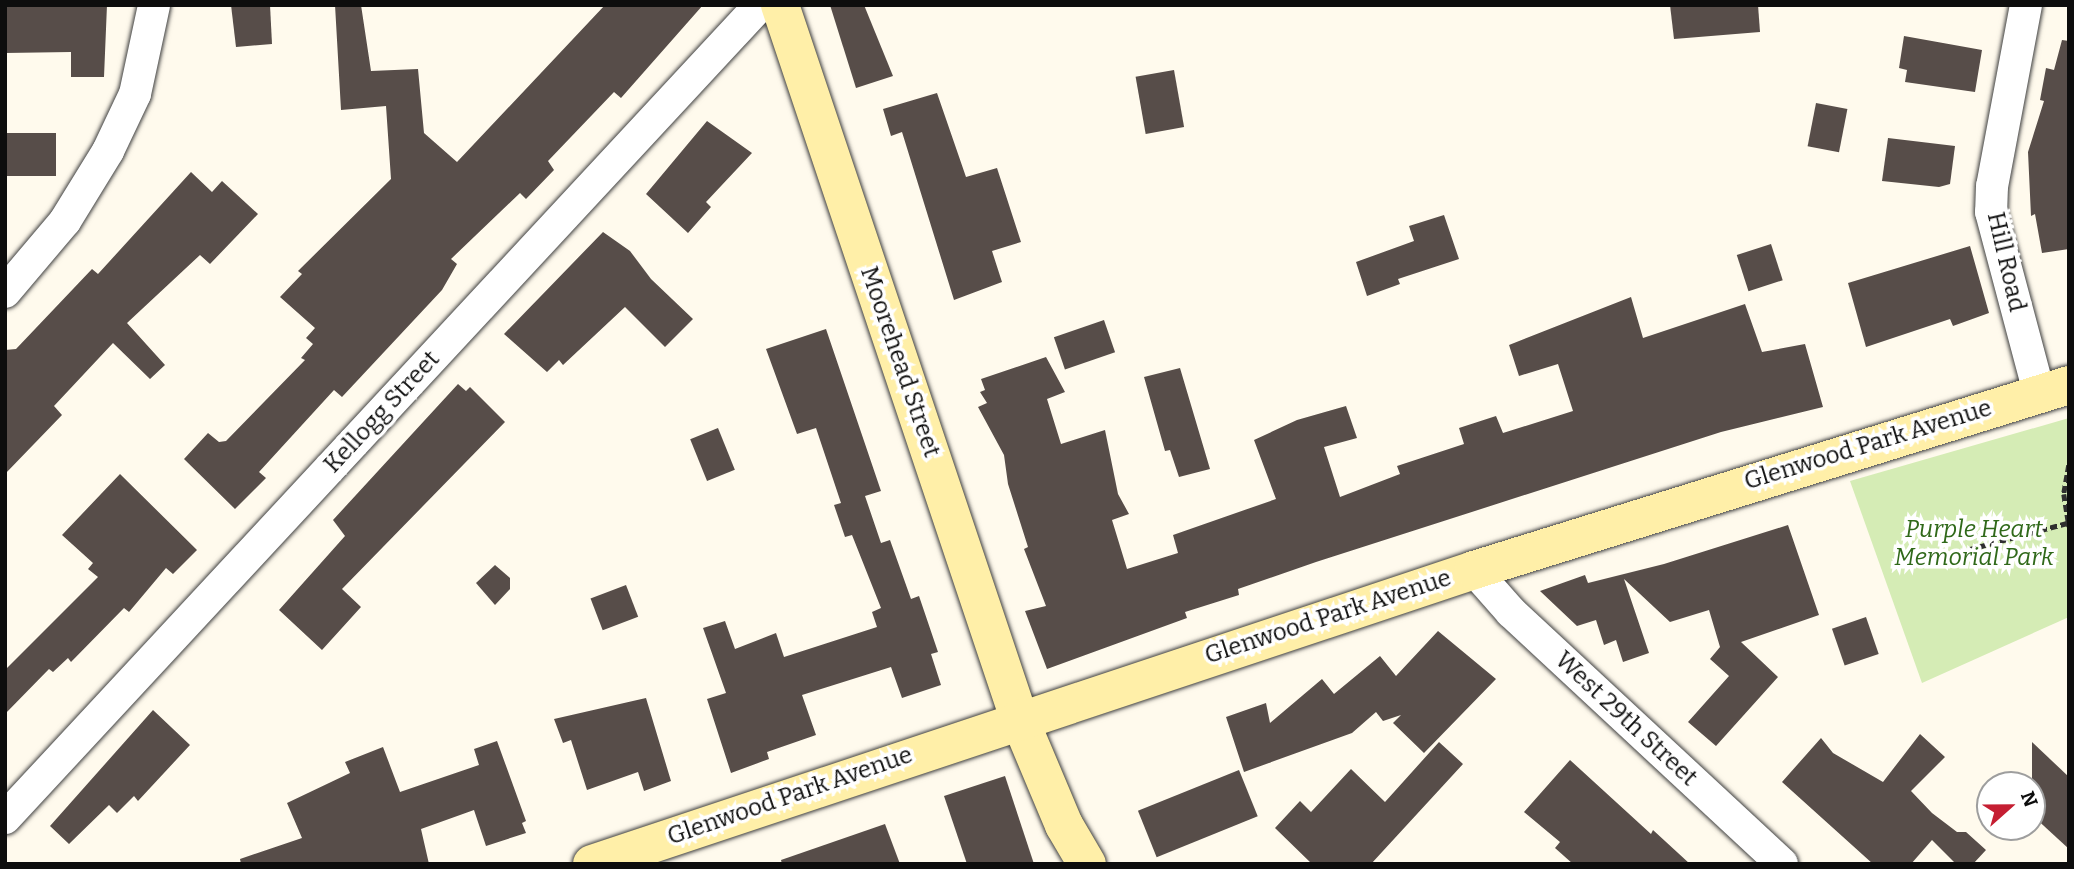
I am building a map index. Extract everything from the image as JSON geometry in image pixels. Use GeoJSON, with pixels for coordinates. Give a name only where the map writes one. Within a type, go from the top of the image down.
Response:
{"type":"FeatureCollection","features":[{"type":"Feature","properties":{"kind":"main road","name":"Moorehead Street"},"geometry":{"type":"LineString","coordinates":[[780,5],[1019,718],[1064,825],[1087,864]]}},
{"type":"Feature","properties":{"kind":"main road","name":"Glenwood Park Avenue"},"geometry":{"type":"LineString","coordinates":[[592,864],[1019,718],[1474,570],[2054,389]]}},
{"type":"Feature","properties":{"kind":"street"},"geometry":{"type":"LineString","coordinates":[[5,292],[65,221],[108,151],[139,83],[154,5]]}},
{"type":"Feature","properties":{"kind":"street","name":"Kellogg Street"},"geometry":{"type":"LineString","coordinates":[[5,818],[760,5]]}},
{"type":"Feature","properties":{"kind":"street","name":"Hill Road"},"geometry":{"type":"LineString","coordinates":[[2026,5],[1992,186],[1992,212],[2054,389]]}},
{"type":"Feature","properties":{"kind":"street","name":"West 29th Street"},"geometry":{"type":"LineString","coordinates":[[1474,570],[1511,612],[1782,864]]}},
{"type":"Feature","properties":{"kind":"path"},"geometry":{"type":"LineString","coordinates":[[1959,552],[2068,525],[2064,494],[2069,465]]}},
{"type":"Feature","properties":{"kind":"green space","name":"Purple Heart Memorial Park"},"geometry":{"type":"Polygon","coordinates":[[[2069,418],[2069,617],[1922,683],[1850,481],[2069,418]]]}},
{"type":"Feature","properties":{"kind":"building"},"geometry":{"type":"Polygon","coordinates":[[[107,5],[104,77],[71,77],[71,52],[5,53],[5,7],[107,5]]]}},
{"type":"Feature","properties":{"kind":"building"},"geometry":{"type":"Polygon","coordinates":[[[231,5],[270,5],[272,44],[236,47],[231,5]]]}},
{"type":"Feature","properties":{"kind":"building"},"geometry":{"type":"Polygon","coordinates":[[[335,5],[361,5],[371,71],[418,69],[424,133],[457,162],[605,5],[703,5],[621,98],[614,92],[548,161],[554,170],[526,199],[520,193],[451,259],[457,264],[442,290],[342,397],[334,390],[259,472],[266,478],[235,509],[184,459],[208,433],[219,442],[226,441],[305,360],[301,358],[313,344],[306,338],[315,328],[280,297],[302,274],[298,271],[391,179],[386,106],[341,110],[335,5]]]}},
{"type":"Feature","properties":{"kind":"building"},"geometry":{"type":"Polygon","coordinates":[[[830,5],[864,5],[893,76],[856,88],[830,5]]]}},
{"type":"Feature","properties":{"kind":"building"},"geometry":{"type":"Polygon","coordinates":[[[1670,5],[1758,5],[1760,32],[1674,39],[1670,5]]]}},
{"type":"Feature","properties":{"kind":"building"},"geometry":{"type":"Polygon","coordinates":[[[1904,36],[1982,50],[1975,92],[1905,82],[1907,70],[1899,68],[1904,36]]]}},
{"type":"Feature","properties":{"kind":"building"},"geometry":{"type":"Polygon","coordinates":[[[2062,40],[2069,41],[2069,249],[2042,253],[2035,214],[2031,216],[2028,152],[2044,101],[2040,100],[2046,68],[2054,70],[2062,40]]]}},
{"type":"Feature","properties":{"kind":"building"},"geometry":{"type":"Polygon","coordinates":[[[1174,70],[1184,127],[1146,134],[1136,77],[1174,70]]]}},
{"type":"Feature","properties":{"kind":"building"},"geometry":{"type":"Polygon","coordinates":[[[937,93],[966,177],[997,168],[1021,242],[992,251],[1002,282],[954,300],[902,132],[891,136],[883,109],[937,93]]]}},
{"type":"Feature","properties":{"kind":"building"},"geometry":{"type":"Polygon","coordinates":[[[1816,103],[1847,109],[1839,152],[1808,146],[1816,103]]]}},
{"type":"Feature","properties":{"kind":"building"},"geometry":{"type":"Polygon","coordinates":[[[707,121],[752,153],[706,202],[711,207],[688,233],[646,194],[707,121]]]}},
{"type":"Feature","properties":{"kind":"building"},"geometry":{"type":"Polygon","coordinates":[[[5,133],[56,133],[56,176],[5,176],[5,133]]]}},
{"type":"Feature","properties":{"kind":"building"},"geometry":{"type":"Polygon","coordinates":[[[1888,138],[1955,146],[1950,184],[1939,187],[1882,181],[1888,138]]]}},
{"type":"Feature","properties":{"kind":"building"},"geometry":{"type":"Polygon","coordinates":[[[191,172],[212,192],[222,181],[258,214],[210,264],[200,255],[127,323],[165,365],[150,379],[113,343],[54,406],[62,415],[5,474],[5,350],[16,349],[92,269],[98,274],[191,172]]]}},
{"type":"Feature","properties":{"kind":"building"},"geometry":{"type":"Polygon","coordinates":[[[1444,215],[1459,259],[1398,279],[1400,284],[1367,296],[1356,262],[1414,241],[1409,226],[1444,215]]]}},
{"type":"Feature","properties":{"kind":"building"},"geometry":{"type":"Polygon","coordinates":[[[603,232],[630,251],[651,279],[693,319],[665,347],[625,307],[563,365],[559,360],[547,372],[504,334],[603,232]]]}},
{"type":"Feature","properties":{"kind":"building"},"geometry":{"type":"Polygon","coordinates":[[[1771,244],[1783,280],[1749,291],[1737,255],[1771,244]]]}},
{"type":"Feature","properties":{"kind":"building"},"geometry":{"type":"Polygon","coordinates":[[[1970,246],[1989,313],[1953,326],[1950,319],[1866,347],[1848,283],[1970,246]]]}},
{"type":"Feature","properties":{"kind":"building"},"geometry":{"type":"Polygon","coordinates":[[[1631,297],[1643,338],[1745,304],[1762,352],[1805,344],[1823,407],[1721,432],[1316,562],[1238,589],[1239,595],[1185,612],[1187,618],[1047,669],[1025,611],[1046,606],[1024,549],[1028,547],[1008,484],[1004,455],[978,407],[987,403],[980,392],[985,390],[981,379],[1046,357],[1065,392],[1047,399],[1061,444],[1105,430],[1118,494],[1129,514],[1112,520],[1127,569],[1178,553],[1173,535],[1276,499],[1254,440],[1297,420],[1346,406],[1357,438],[1324,447],[1340,497],[1400,474],[1397,466],[1464,444],[1459,428],[1496,416],[1503,433],[1573,411],[1558,364],[1519,376],[1509,345],[1631,297]]]}},
{"type":"Feature","properties":{"kind":"building"},"geometry":{"type":"Polygon","coordinates":[[[1104,320],[1115,352],[1065,369],[1054,337],[1104,320]]]}},
{"type":"Feature","properties":{"kind":"building"},"geometry":{"type":"Polygon","coordinates":[[[826,329],[881,491],[865,496],[881,543],[890,540],[911,599],[919,596],[938,652],[931,654],[941,685],[902,698],[891,667],[802,695],[816,735],[767,752],[769,759],[731,773],[707,699],[726,693],[703,628],[725,621],[735,649],[776,633],[784,657],[877,627],[872,612],[881,608],[852,535],[845,537],[834,505],[841,503],[816,428],[797,434],[766,349],[826,329]]]}},
{"type":"Feature","properties":{"kind":"building"},"geometry":{"type":"Polygon","coordinates":[[[1180,368],[1210,469],[1179,477],[1170,450],[1165,451],[1144,377],[1180,368]]]}},
{"type":"Feature","properties":{"kind":"building"},"geometry":{"type":"Polygon","coordinates":[[[458,384],[466,391],[470,387],[505,422],[342,589],[361,607],[322,650],[279,610],[345,536],[333,520],[458,384]]]}},
{"type":"Feature","properties":{"kind":"building"},"geometry":{"type":"Polygon","coordinates":[[[718,428],[735,470],[707,481],[690,439],[718,428]]]}},
{"type":"Feature","properties":{"kind":"building"},"geometry":{"type":"Polygon","coordinates":[[[120,474],[197,550],[173,574],[166,568],[129,612],[124,608],[71,662],[68,658],[53,672],[49,669],[5,714],[5,670],[98,577],[88,569],[93,563],[62,535],[120,474]]]}},
{"type":"Feature","properties":{"kind":"building"},"geometry":{"type":"Polygon","coordinates":[[[1788,525],[1819,615],[1741,642],[1778,677],[1716,746],[1688,722],[1729,676],[1710,659],[1720,647],[1709,610],[1670,622],[1624,579],[1649,653],[1623,662],[1616,640],[1604,645],[1596,620],[1577,626],[1540,591],[1585,575],[1588,583],[1664,564],[1788,525]]]}},
{"type":"Feature","properties":{"kind":"building"},"geometry":{"type":"Polygon","coordinates":[[[495,565],[510,578],[510,589],[495,605],[476,583],[495,565]]]}},
{"type":"Feature","properties":{"kind":"building"},"geometry":{"type":"Polygon","coordinates":[[[626,585],[638,617],[603,630],[591,599],[626,585]]]}},
{"type":"Feature","properties":{"kind":"building"},"geometry":{"type":"Polygon","coordinates":[[[1866,617],[1879,654],[1845,666],[1832,629],[1866,617]]]}},
{"type":"Feature","properties":{"kind":"building"},"geometry":{"type":"Polygon","coordinates":[[[1438,631],[1496,679],[1424,753],[1393,723],[1401,715],[1383,721],[1376,712],[1352,733],[1244,772],[1226,717],[1266,703],[1270,723],[1322,679],[1334,694],[1380,656],[1396,676],[1438,631]]]}},
{"type":"Feature","properties":{"kind":"building"},"geometry":{"type":"Polygon","coordinates":[[[646,698],[671,781],[644,791],[638,772],[587,790],[571,740],[563,743],[554,719],[646,698]]]}},
{"type":"Feature","properties":{"kind":"building"},"geometry":{"type":"Polygon","coordinates":[[[153,710],[190,745],[138,801],[134,796],[117,813],[109,805],[69,844],[50,826],[153,710]]]}},
{"type":"Feature","properties":{"kind":"building"},"geometry":{"type":"Polygon","coordinates":[[[1920,734],[1945,757],[1911,791],[1932,813],[1957,832],[1966,832],[1986,850],[1973,864],[1956,864],[1932,840],[1911,864],[1873,864],[1782,782],[1821,738],[1833,753],[1883,782],[1920,734]]]}},
{"type":"Feature","properties":{"kind":"building"},"geometry":{"type":"Polygon","coordinates":[[[497,741],[526,821],[522,823],[526,833],[486,846],[474,810],[421,829],[429,864],[241,864],[240,859],[302,838],[287,803],[350,773],[345,762],[383,747],[400,792],[479,765],[474,749],[497,741]]]}},
{"type":"Feature","properties":{"kind":"building"},"geometry":{"type":"Polygon","coordinates":[[[1439,742],[1463,764],[1371,864],[1312,864],[1275,828],[1300,801],[1311,812],[1351,769],[1385,802],[1439,742]]]}},
{"type":"Feature","properties":{"kind":"building"},"geometry":{"type":"Polygon","coordinates":[[[2032,742],[2069,777],[2069,849],[2046,828],[2046,771],[2032,771],[2032,742]]]}},
{"type":"Feature","properties":{"kind":"building"},"geometry":{"type":"Polygon","coordinates":[[[1570,760],[1651,834],[1653,830],[1690,864],[1573,864],[1555,848],[1560,842],[1524,812],[1570,760]]]}},
{"type":"Feature","properties":{"kind":"building"},"geometry":{"type":"Polygon","coordinates":[[[1239,770],[1258,816],[1157,857],[1138,811],[1239,770]]]}},
{"type":"Feature","properties":{"kind":"building"},"geometry":{"type":"Polygon","coordinates":[[[1005,776],[1034,864],[967,864],[944,796],[1005,776]]]}},
{"type":"Feature","properties":{"kind":"building"},"geometry":{"type":"Polygon","coordinates":[[[885,824],[900,864],[782,864],[781,860],[885,824]]]}}]}
